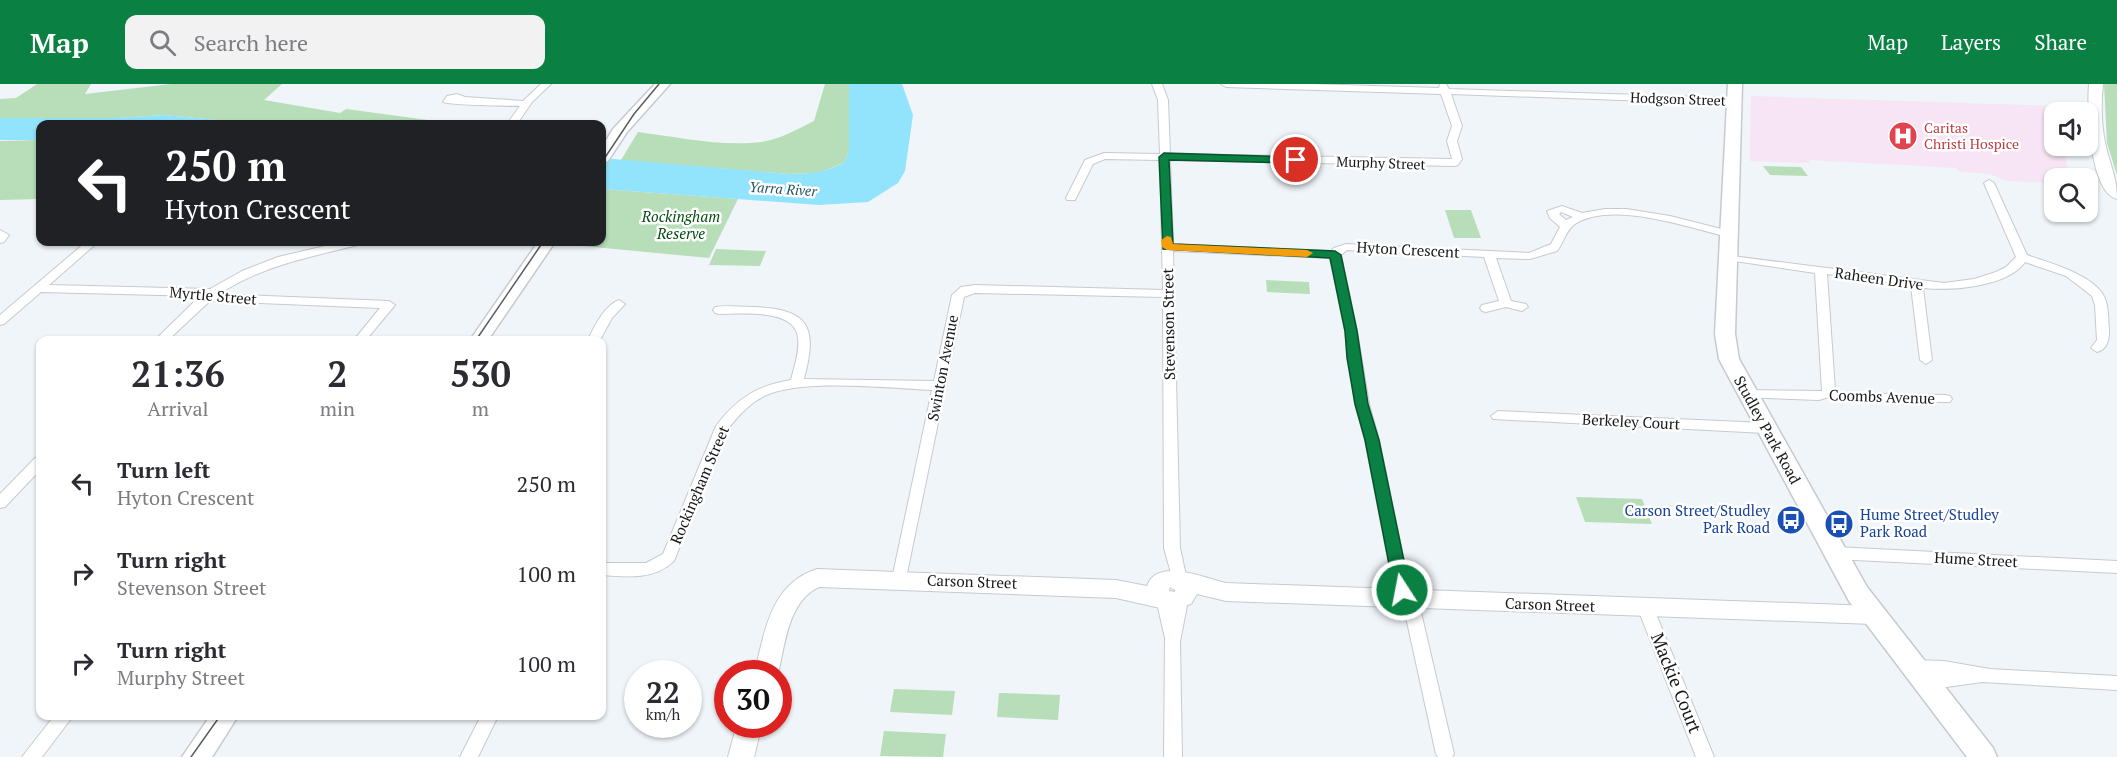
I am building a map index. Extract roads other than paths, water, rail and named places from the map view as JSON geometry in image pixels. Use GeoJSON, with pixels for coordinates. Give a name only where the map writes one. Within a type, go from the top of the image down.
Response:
{"type":"FeatureCollection","features":[{"type":"Feature","properties":{"kind":"main road"},"geometry":{"type":"LineString","coordinates":[[606,152],[646,84]]}},
{"type":"Feature","properties":{"kind":"main road"},"geometry":{"type":"LineString","coordinates":[[621,129],[663,84]]}},
{"type":"Feature","properties":{"kind":"main road","name":"Studley Park Road"},"geometry":{"type":"LineString","coordinates":[[1734,89],[1726,346],[1734,371],[1835,553],[1873,615],[1983,757]]}},
{"type":"Feature","properties":{"kind":"main road"},"geometry":{"type":"LineString","coordinates":[[482,336],[543,246]]}},
{"type":"Feature","properties":{"kind":"main road"},"geometry":{"type":"LineString","coordinates":[[196,757],[222,720]]}},
{"type":"Feature","properties":{"kind":"street"},"geometry":{"type":"LineString","coordinates":[[515,120],[526,104],[546,84]]}},
{"type":"Feature","properties":{"kind":"street","name":"Stevenson Street"},"geometry":{"type":"LineString","coordinates":[[1157,84],[1163,100]]}},
{"type":"Feature","properties":{"kind":"street","name":"Stevenson Street"},"geometry":{"type":"LineString","coordinates":[[1167,84],[1163,100],[1169,294],[1173,757]]}},
{"type":"Feature","properties":{"kind":"street","name":"Hodgson Street"},"geometry":{"type":"LineString","coordinates":[[1226,84],[1444,88],[1734,89]]}},
{"type":"Feature","properties":{"kind":"street"},"geometry":{"type":"LineString","coordinates":[[2096,84],[2097,147],[2105,172],[2117,194]]}},
{"type":"Feature","properties":{"kind":"street","name":"Murphy Street"},"geometry":{"type":"LineString","coordinates":[[1071,198],[1088,165],[1094,159],[1104,156],[1454,164],[1457,159],[1452,141],[1457,126],[1444,88]]}},
{"type":"Feature","properties":{"kind":"street"},"geometry":{"type":"LineString","coordinates":[[460,100],[526,104]]}},
{"type":"Feature","properties":{"kind":"street"},"geometry":{"type":"LineString","coordinates":[[1989,183],[2022,257],[2070,274],[2097,294],[2101,305],[2103,340],[2097,348]]}},
{"type":"Feature","properties":{"kind":"street","name":"Hyton Crescent"},"geometry":{"type":"LineString","coordinates":[[1566,226],[1554,216],[1552,211],[1562,209],[1583,217]]}},
{"type":"Feature","properties":{"kind":"street","name":"Hyton Crescent"},"geometry":{"type":"LineString","coordinates":[[1167,247],[1335,255],[1338,250],[1346,247],[1530,256],[1546,252],[1557,244],[1566,226],[1583,217],[1602,213],[1633,214],[1729,234]]}},
{"type":"Feature","properties":{"kind":"street"},"geometry":{"type":"LineString","coordinates":[[0,233],[3,235],[0,240]]}},
{"type":"Feature","properties":{"kind":"street"},"geometry":{"type":"LineString","coordinates":[[0,321],[87,246]]}},
{"type":"Feature","properties":{"kind":"street"},"geometry":{"type":"LineString","coordinates":[[165,336],[209,295],[229,281],[263,265],[306,252],[337,246]]}},
{"type":"Feature","properties":{"kind":"street"},"geometry":{"type":"LineString","coordinates":[[1489,254],[1506,303]]}},
{"type":"Feature","properties":{"kind":"street"},"geometry":{"type":"LineString","coordinates":[[1335,255],[1351,331],[1353,358],[1362,404],[1372,440],[1402,590],[1412,608],[1444,754]]}},
{"type":"Feature","properties":{"kind":"street","name":"Raheen Drive"},"geometry":{"type":"LineString","coordinates":[[1728,257],[1944,287],[1972,283],[2015,268],[2022,257]]}},
{"type":"Feature","properties":{"kind":"street"},"geometry":{"type":"LineString","coordinates":[[1821,271],[1829,393]]}},
{"type":"Feature","properties":{"kind":"street"},"geometry":{"type":"LineString","coordinates":[[1917,285],[1926,360]]}},
{"type":"Feature","properties":{"kind":"street","name":"Myrtle Street"},"geometry":{"type":"LineString","coordinates":[[38,288],[389,305],[363,336]]}},
{"type":"Feature","properties":{"kind":"street","name":"Swinton Avenue"},"geometry":{"type":"LineString","coordinates":[[900,579],[957,298],[965,290],[975,289],[1169,294]]}},
{"type":"Feature","properties":{"kind":"street"},"geometry":{"type":"LineString","coordinates":[[1486,308],[1506,303],[1522,307]]}},
{"type":"Feature","properties":{"kind":"street"},"geometry":{"type":"LineString","coordinates":[[596,336],[608,316],[619,304]]}},
{"type":"Feature","properties":{"kind":"street"},"geometry":{"type":"LineString","coordinates":[[719,310],[775,312],[789,315],[800,324],[807,344],[797,382]]}},
{"type":"Feature","properties":{"kind":"street","name":"Rockingham Street"},"geometry":{"type":"LineString","coordinates":[[606,569],[645,571],[669,557],[727,420],[734,411],[753,397],[797,382],[939,386]]}},
{"type":"Feature","properties":{"kind":"street","name":"Coombs Avenue"},"geometry":{"type":"LineString","coordinates":[[1747,394],[1819,396],[1829,393],[1845,397],[1945,399]]}},
{"type":"Feature","properties":{"kind":"street","name":"Berkeley Court"},"geometry":{"type":"LineString","coordinates":[[1498,416],[1765,428]]}},
{"type":"Feature","properties":{"kind":"street"},"geometry":{"type":"LineString","coordinates":[[0,503],[36,466]]}},
{"type":"Feature","properties":{"kind":"street","name":"Hume Street"},"geometry":{"type":"LineString","coordinates":[[1835,553],[2117,567]]}},
{"type":"Feature","properties":{"kind":"street","name":"Carson Street"},"geometry":{"type":"LineString","coordinates":[[770,660],[791,596],[808,580],[828,577],[1646,609],[1873,615]]}},
{"type":"Feature","properties":{"kind":"street","name":"Mackie Court"},"geometry":{"type":"LineString","coordinates":[[1646,609],[1705,757]]}},
{"type":"Feature","properties":{"kind":"street"},"geometry":{"type":"LineString","coordinates":[[1919,675],[1990,676],[2117,683]]}},
{"type":"Feature","properties":{"kind":"street"},"geometry":{"type":"LineString","coordinates":[[31,757],[61,720]]}},
{"type":"Feature","properties":{"kind":"street"},"geometry":{"type":"LineString","coordinates":[[469,757],[487,720]]}},
{"type":"Feature","properties":{"kind":"street"},"geometry":{"type":"LineString","coordinates":[[741,757],[746,738]]}},
{"type":"Feature","properties":{"kind":"water","name":"Yarra River"},"geometry":{"type":"Polygon","coordinates":[[[849,84],[902,84],[913,115],[905,171],[898,183],[868,202],[819,205],[606,189],[606,158],[804,174],[830,169],[844,163],[849,151],[849,84]]]}},
{"type":"Feature","properties":{"kind":"water"},"geometry":{"type":"Polygon","coordinates":[[[163,115],[217,120],[36,120],[36,140],[0,140],[0,118],[118,118],[163,115]]]}},
{"type":"Feature","properties":{"kind":"tram line"},"geometry":{"type":"LineString","coordinates":[[606,156],[634,114],[659,84]]}},
{"type":"Feature","properties":{"kind":"tram line"},"geometry":{"type":"LineString","coordinates":[[479,336],[540,246]]}},
{"type":"Feature","properties":{"kind":"tram line"},"geometry":{"type":"LineString","coordinates":[[191,757],[217,720]]}},
{"type":"Feature","properties":{"kind":"place","name":"Caritas Christi Hospice"},"geometry":{"type":"Point","coordinates":[1903,136]}},
{"type":"Feature","properties":{"kind":"place","name":"Carson Street/Studley Park Road"},"geometry":{"type":"Point","coordinates":[1791,520]}},
{"type":"Feature","properties":{"kind":"place","name":"Hume Street/Studley Park Road"},"geometry":{"type":"Point","coordinates":[1839,524]}},
{"type":"Feature","properties":{"kind":"park label","name":"Rockingham Reserve"},"geometry":{"type":"Point","coordinates":[681,226]}}]}
